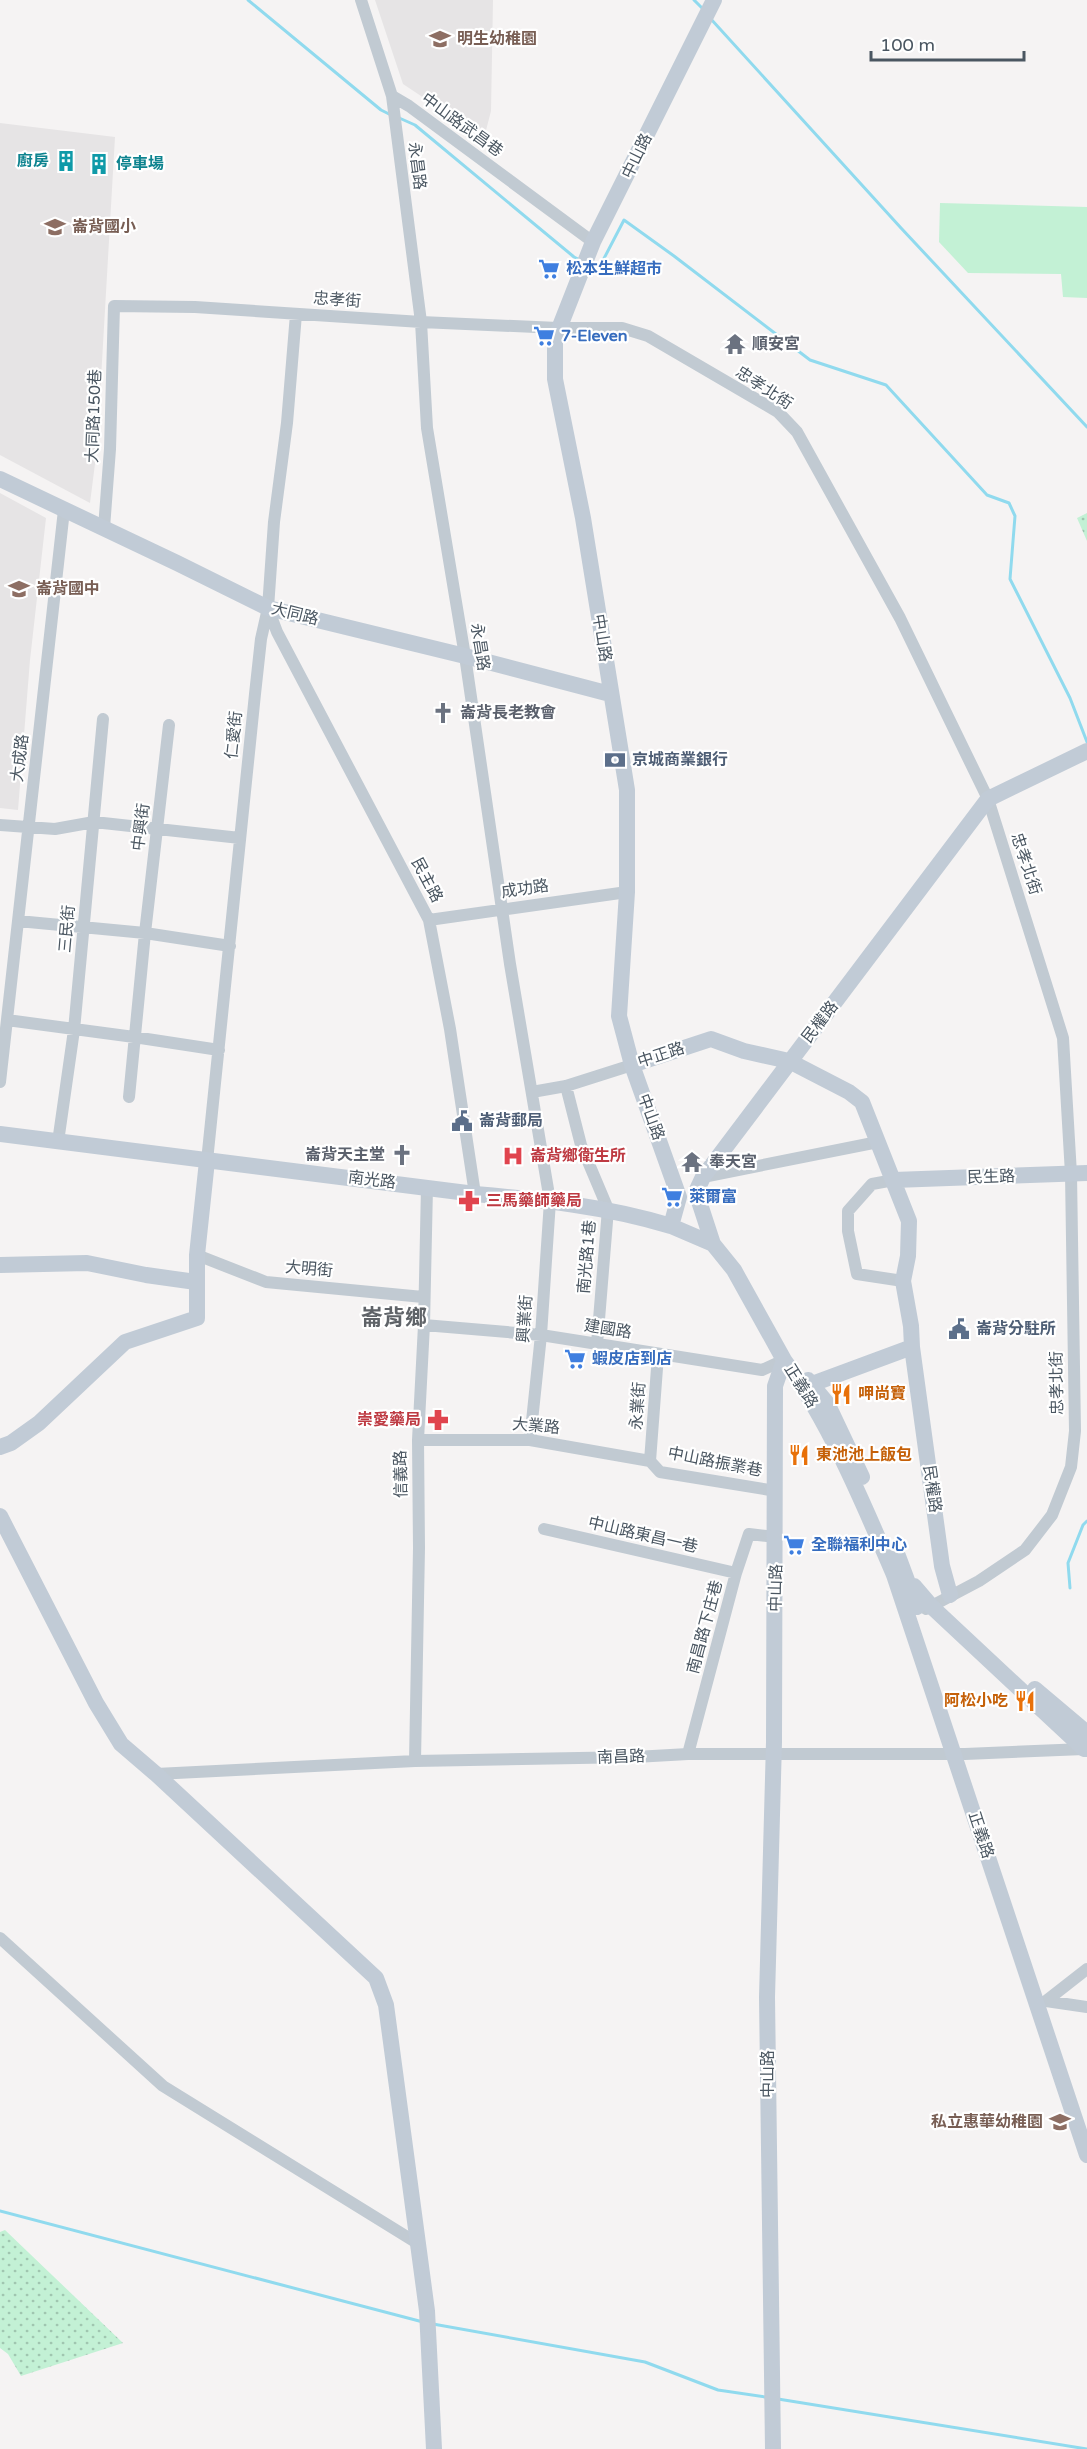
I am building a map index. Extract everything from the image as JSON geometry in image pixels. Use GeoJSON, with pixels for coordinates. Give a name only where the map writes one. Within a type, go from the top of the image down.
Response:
{"type":"FeatureCollection","features":[{"type":"Feature","properties":{"kind":"street"},"geometry":{"type":"LineString","coordinates":[[361,0],[392,96]]}},
{"type":"Feature","properties":{"kind":"street","name":"中山路"},"geometry":{"type":"LineString","coordinates":[[714,0],[593,242],[558,328],[555,339],[555,379],[583,518],[627,790],[627,892],[619,1016],[632,1065],[693,1189],[713,1244],[734,1270],[784,1360],[775,1386],[774,1754],[767,1997],[773,2449]]}},
{"type":"Feature","properties":{"kind":"street","name":"中山路武昌巷"},"geometry":{"type":"LineString","coordinates":[[392,96],[593,242]]}},
{"type":"Feature","properties":{"kind":"street","name":"永昌路"},"geometry":{"type":"LineString","coordinates":[[392,96],[421,322],[427,428],[465,656],[501,909],[550,1201]]}},
{"type":"Feature","properties":{"kind":"street","name":"忠孝街"},"geometry":{"type":"LineString","coordinates":[[114,306],[195,307],[421,322],[558,328]]}},
{"type":"Feature","properties":{"kind":"street","name":"大同路150巷"},"geometry":{"type":"LineString","coordinates":[[104,528],[110,449],[114,306]]}},
{"type":"Feature","properties":{"kind":"street","name":"仁愛街"},"geometry":{"type":"LineString","coordinates":[[207,1161],[261,639],[268,608],[274,522],[287,423],[297,314]]}},
{"type":"Feature","properties":{"kind":"street","name":"忠孝北街"},"geometry":{"type":"LineString","coordinates":[[558,328],[622,328],[648,336],[778,412],[797,432],[900,618],[987,799],[1063,1038],[1079,1173],[1075,1431],[1071,1467],[1052,1515],[1025,1550],[979,1581],[919,1612]]}},
{"type":"Feature","properties":{"kind":"street","name":"大同路"},"geometry":{"type":"LineString","coordinates":[[0,479],[268,608],[610,694]]}},
{"type":"Feature","properties":{"kind":"street","name":"大成路"},"geometry":{"type":"LineString","coordinates":[[0,1082],[64,510]]}},
{"type":"Feature","properties":{"kind":"street","name":"民主路"},"geometry":{"type":"LineString","coordinates":[[268,608],[277,632],[429,920],[450,1029],[475,1194]]}},
{"type":"Feature","properties":{"kind":"street"},"geometry":{"type":"LineString","coordinates":[[261,639],[277,632]]}},
{"type":"Feature","properties":{"kind":"street","name":"三民街"},"geometry":{"type":"LineString","coordinates":[[58,1142],[74,1030],[103,719]]}},
{"type":"Feature","properties":{"kind":"street","name":"中興街"},"geometry":{"type":"LineString","coordinates":[[145,933],[169,725]]}},
{"type":"Feature","properties":{"kind":"street","name":"民權路"},"geometry":{"type":"LineString","coordinates":[[950,1594],[942,1566],[911,1326],[903,1281],[908,1256],[909,1221],[862,1102],[849,1092],[789,1061],[987,799],[1087,751]]}},
{"type":"Feature","properties":{"kind":"street"},"geometry":{"type":"LineString","coordinates":[[0,825],[55,829],[94,822],[240,838]]}},
{"type":"Feature","properties":{"kind":"street","name":"成功路"},"geometry":{"type":"LineString","coordinates":[[429,920],[627,892]]}},
{"type":"Feature","properties":{"kind":"street"},"geometry":{"type":"LineString","coordinates":[[18,921],[145,933],[231,946]]}},
{"type":"Feature","properties":{"kind":"street"},"geometry":{"type":"LineString","coordinates":[[129,1097],[145,933]]}},
{"type":"Feature","properties":{"kind":"street"},"geometry":{"type":"LineString","coordinates":[[7,1020],[219,1050]]}},
{"type":"Feature","properties":{"kind":"street","name":"中正路"},"geometry":{"type":"LineString","coordinates":[[532,1092],[566,1086],[711,1039],[744,1051],[789,1061]]}},
{"type":"Feature","properties":{"kind":"street"},"geometry":{"type":"LineString","coordinates":[[671,1226],[693,1189],[789,1061]]}},
{"type":"Feature","properties":{"kind":"street"},"geometry":{"type":"LineString","coordinates":[[566,1086],[581,1145],[608,1209]]}},
{"type":"Feature","properties":{"kind":"street","name":"南光路"},"geometry":{"type":"LineString","coordinates":[[0,1134],[608,1209],[671,1226],[713,1244]]}},
{"type":"Feature","properties":{"kind":"street"},"geometry":{"type":"LineString","coordinates":[[693,1189],[878,1142]]}},
{"type":"Feature","properties":{"kind":"street"},"geometry":{"type":"LineString","coordinates":[[0,1447],[11,1443],[39,1423],[125,1342],[196,1318],[197,1255],[207,1161]]}},
{"type":"Feature","properties":{"kind":"street","name":"民生路"},"geometry":{"type":"LineString","coordinates":[[894,1180],[1079,1173]]}},
{"type":"Feature","properties":{"kind":"street"},"geometry":{"type":"LineString","coordinates":[[894,1180],[873,1184],[848,1211],[848,1231],[857,1274],[903,1281]]}},
{"type":"Feature","properties":{"kind":"street","name":"信義路"},"geometry":{"type":"LineString","coordinates":[[415,1761],[419,1548],[418,1440],[424,1325],[427,1187]]}},
{"type":"Feature","properties":{"kind":"street","name":"興業街"},"geometry":{"type":"LineString","coordinates":[[530,1440],[541,1335],[550,1201]]}},
{"type":"Feature","properties":{"kind":"street","name":"南光路1巷"},"geometry":{"type":"LineString","coordinates":[[597,1344],[608,1209]]}},
{"type":"Feature","properties":{"kind":"street","name":"大明街"},"geometry":{"type":"LineString","coordinates":[[197,1255],[266,1282],[423,1297]]}},
{"type":"Feature","properties":{"kind":"street"},"geometry":{"type":"LineString","coordinates":[[0,1264],[87,1263],[196,1282]]}},
{"type":"Feature","properties":{"kind":"street","name":"建國路"},"geometry":{"type":"LineString","coordinates":[[424,1325],[541,1335],[762,1370],[784,1360]]}},
{"type":"Feature","properties":{"kind":"street"},"geometry":{"type":"LineString","coordinates":[[808,1385],[912,1347]]}},
{"type":"Feature","properties":{"kind":"street","name":"永業街"},"geometry":{"type":"LineString","coordinates":[[650,1461],[658,1354]]}},
{"type":"Feature","properties":{"kind":"street","name":"正義路"},"geometry":{"type":"LineString","coordinates":[[784,1360],[808,1385],[867,1512],[919,1612],[960,1754],[1041,2002],[1087,2155]]}},
{"type":"Feature","properties":{"kind":"street","name":"大業路"},"geometry":{"type":"LineString","coordinates":[[418,1440],[530,1440],[650,1461]]}},
{"type":"Feature","properties":{"kind":"street","name":"中山路振業巷"},"geometry":{"type":"LineString","coordinates":[[650,1461],[660,1472],[776,1491]]}},
{"type":"Feature","properties":{"kind":"street"},"geometry":{"type":"LineString","coordinates":[[0,1516],[96,1703],[121,1744],[376,1978],[386,2005],[428,2319],[434,2449]]}},
{"type":"Feature","properties":{"kind":"street","name":"中山路東昌一巷"},"geometry":{"type":"LineString","coordinates":[[544,1529],[736,1573]]}},
{"type":"Feature","properties":{"kind":"street","name":"南昌路下庄巷"},"geometry":{"type":"LineString","coordinates":[[688,1754],[736,1573],[749,1534],[776,1537]]}},
{"type":"Feature","properties":{"kind":"street"},"geometry":{"type":"LineString","coordinates":[[901,1577],[919,1612],[1086,1746]]}},
{"type":"Feature","properties":{"kind":"street","name":"南昌路"},"geometry":{"type":"LineString","coordinates":[[156,1774],[415,1761],[688,1754],[960,1754],[1086,1746]]}},
{"type":"Feature","properties":{"kind":"street"},"geometry":{"type":"LineString","coordinates":[[0,1938],[163,2086],[417,2243]]}},
{"type":"Feature","properties":{"kind":"street"},"geometry":{"type":"LineString","coordinates":[[1041,2002],[1087,1969]]}},
{"type":"Feature","properties":{"kind":"street"},"geometry":{"type":"LineString","coordinates":[[1041,2002],[1087,2007]]}},
{"type":"Feature","properties":{"kind":"street","name":"正義路"},"geometry":{"type":"LineString","coordinates":[[1041,2002],[1087,2124]]}},
{"type":"Feature","properties":{"kind":"shaded area","name":"明生幼稚園"},"geometry":{"type":"Polygon","coordinates":[[[375,0],[493,0],[491,111],[484,138],[403,84],[375,0]]]}},
{"type":"Feature","properties":{"kind":"shaded area","name":"崙背國小"},"geometry":{"type":"Polygon","coordinates":[[[0,123],[115,137],[97,448],[90,503],[0,455],[0,123]]]}},
{"type":"Feature","properties":{"kind":"shaded area","name":"崙背國中"},"geometry":{"type":"Polygon","coordinates":[[[0,493],[46,518],[30,660],[18,810],[0,808],[0,493]]]}},
{"type":"Feature","properties":{"kind":"green space"},"geometry":{"type":"Polygon","coordinates":[[[940,203],[1087,207],[1087,298],[1063,297],[1061,274],[968,273],[939,242],[940,203]]]}},
{"type":"Feature","properties":{"kind":"green space"},"geometry":{"type":"Polygon","coordinates":[[[1087,513],[1087,541],[1077,518],[1087,513]]]}},
{"type":"Feature","properties":{"kind":"green space"},"geometry":{"type":"Polygon","coordinates":[[[5,2230],[123,2343],[21,2376],[8,2354],[0,2348],[0,2232],[5,2230]]]}},
{"type":"Feature","properties":{"kind":"waterway"},"geometry":{"type":"LineString","coordinates":[[248,0],[381,110],[391,115]]}},
{"type":"Feature","properties":{"kind":"waterway"},"geometry":{"type":"LineString","coordinates":[[694,0],[704,10]]}},
{"type":"Feature","properties":{"kind":"waterway"},"geometry":{"type":"LineString","coordinates":[[710,18],[901,228],[1087,427]]}},
{"type":"Feature","properties":{"kind":"waterway"},"geometry":{"type":"LineString","coordinates":[[397,117],[415,125],[580,260]]}},
{"type":"Feature","properties":{"kind":"waterway"},"geometry":{"type":"LineString","coordinates":[[589,264],[599,268],[624,220],[810,360],[886,385],[987,495],[1009,503],[1015,516],[1010,579],[1070,698],[1087,742]]}},
{"type":"Feature","properties":{"kind":"waterway"},"geometry":{"type":"LineString","coordinates":[[1070,1588],[1068,1563],[1083,1525],[1087,1521]]}},
{"type":"Feature","properties":{"kind":"waterway"},"geometry":{"type":"LineString","coordinates":[[0,2211],[423,2322]]}},
{"type":"Feature","properties":{"kind":"waterway"},"geometry":{"type":"LineString","coordinates":[[433,2324],[645,2362],[718,2390],[765,2397]]}},
{"type":"Feature","properties":{"kind":"waterway"},"geometry":{"type":"LineString","coordinates":[[778,2399],[1087,2449]]}},
{"type":"Feature","properties":{"kind":"place","name":"明生幼稚園"},"geometry":{"type":"Point","coordinates":[440,39]}},
{"type":"Feature","properties":{"kind":"place","name":"廚房"},"geometry":{"type":"Point","coordinates":[66,161]}},
{"type":"Feature","properties":{"kind":"place","name":"停車場"},"geometry":{"type":"Point","coordinates":[99,164]}},
{"type":"Feature","properties":{"kind":"place","name":"崙背國小"},"geometry":{"type":"Point","coordinates":[55,227]}},
{"type":"Feature","properties":{"kind":"place","name":"松本生鮮超市"},"geometry":{"type":"Point","coordinates":[549,269]}},
{"type":"Feature","properties":{"kind":"place","name":"7-Eleven"},"geometry":{"type":"Point","coordinates":[544,336]}},
{"type":"Feature","properties":{"kind":"place","name":"順安宮"},"geometry":{"type":"Point","coordinates":[735,344]}},
{"type":"Feature","properties":{"kind":"place","name":"崙背國中"},"geometry":{"type":"Point","coordinates":[19,589]}},
{"type":"Feature","properties":{"kind":"place","name":"崙背長老教會"},"geometry":{"type":"Point","coordinates":[443,713]}},
{"type":"Feature","properties":{"kind":"place","name":"京城商業銀行"},"geometry":{"type":"Point","coordinates":[615,760]}},
{"type":"Feature","properties":{"kind":"place","name":"崙背郵局"},"geometry":{"type":"Point","coordinates":[462,1121]}},
{"type":"Feature","properties":{"kind":"place","name":"崙背天主堂"},"geometry":{"type":"Point","coordinates":[402,1155]}},
{"type":"Feature","properties":{"kind":"place","name":"崙背鄉衛生所"},"geometry":{"type":"Point","coordinates":[513,1156]}},
{"type":"Feature","properties":{"kind":"place","name":"奉天宮"},"geometry":{"type":"Point","coordinates":[692,1162]}},
{"type":"Feature","properties":{"kind":"place","name":"萊爾富"},"geometry":{"type":"Point","coordinates":[672,1197]}},
{"type":"Feature","properties":{"kind":"place","name":"三馬藥師藥局"},"geometry":{"type":"Point","coordinates":[469,1201]}},
{"type":"Feature","properties":{"kind":"place","name":"崙背分駐所"},"geometry":{"type":"Point","coordinates":[959,1329]}},
{"type":"Feature","properties":{"kind":"place","name":"蝦皮店到店"},"geometry":{"type":"Point","coordinates":[575,1359]}},
{"type":"Feature","properties":{"kind":"place","name":"呷尚寶"},"geometry":{"type":"Point","coordinates":[841,1394]}},
{"type":"Feature","properties":{"kind":"place","name":"崇愛藥局"},"geometry":{"type":"Point","coordinates":[438,1420]}},
{"type":"Feature","properties":{"kind":"place","name":"東池池上飯包"},"geometry":{"type":"Point","coordinates":[799,1455]}},
{"type":"Feature","properties":{"kind":"place","name":"全聯福利中心"},"geometry":{"type":"Point","coordinates":[794,1545]}},
{"type":"Feature","properties":{"kind":"place","name":"阿松小吃"},"geometry":{"type":"Point","coordinates":[1025,1701]}},
{"type":"Feature","properties":{"kind":"place","name":"私立惠華幼稚園"},"geometry":{"type":"Point","coordinates":[1060,2122]}},
{"type":"Feature","properties":{"kind":"district","name":"崙背鄉"},"geometry":{"type":"Point","coordinates":[394,1318]}}]}
